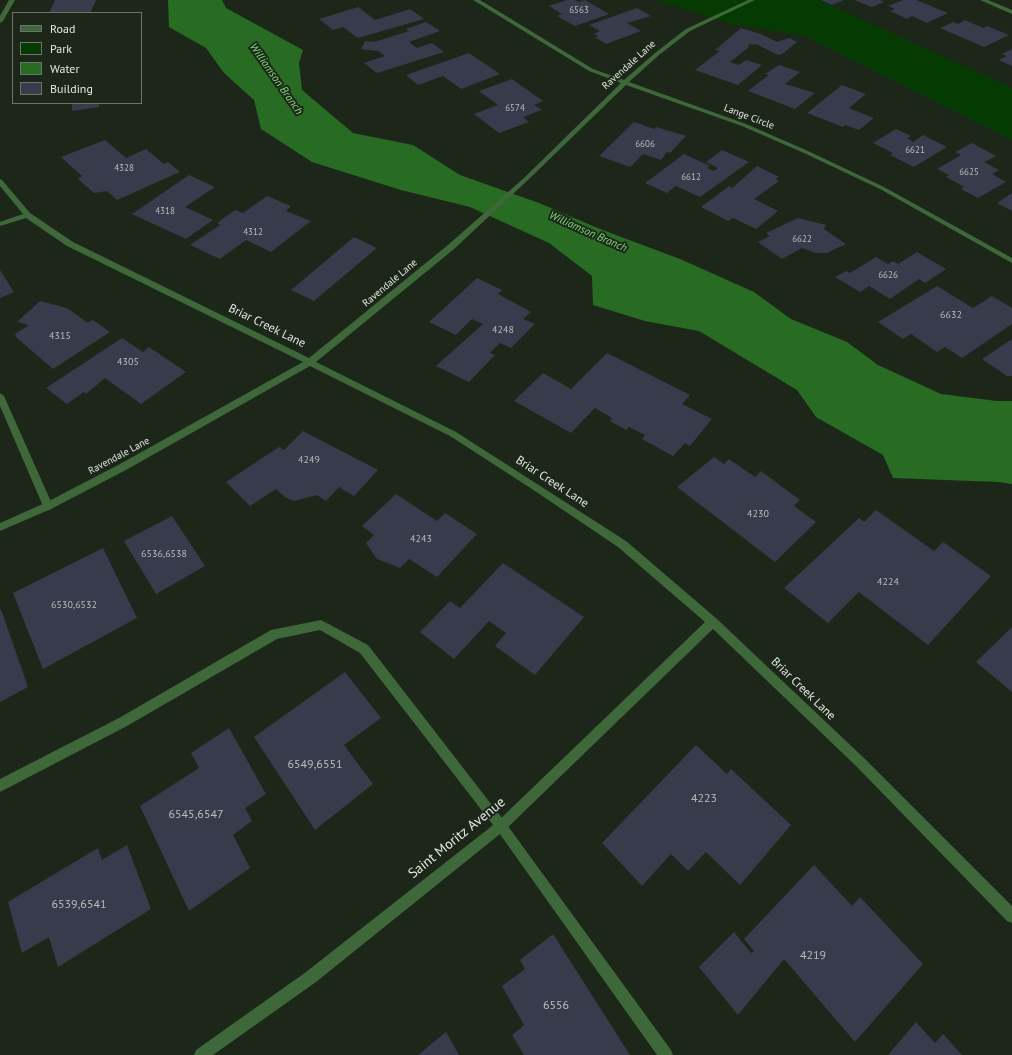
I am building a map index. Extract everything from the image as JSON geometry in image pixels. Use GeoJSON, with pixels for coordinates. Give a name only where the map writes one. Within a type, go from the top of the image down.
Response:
{"type":"FeatureCollection","features":[{"type":"Feature","properties":{"kind":"street"},"geometry":{"type":"LineString","coordinates":[[0,21],[12,0]]}},
{"type":"Feature","properties":{"kind":"street","name":"Lange Circle"},"geometry":{"type":"LineString","coordinates":[[476,0],[591,70],[744,125],[806,152],[882,188],[1012,261]]}},
{"type":"Feature","properties":{"kind":"street","name":"Ravendale Lane"},"geometry":{"type":"LineString","coordinates":[[0,526],[48,506],[130,463],[310,362],[451,247],[527,178],[624,83],[688,30],[752,0]]}},
{"type":"Feature","properties":{"kind":"street"},"geometry":{"type":"LineString","coordinates":[[983,0],[1012,12]]}},
{"type":"Feature","properties":{"kind":"street","name":"Briar Creek Lane"},"geometry":{"type":"LineString","coordinates":[[0,181],[27,215],[70,244],[453,434],[622,544],[713,622],[860,762],[1012,916]]}},
{"type":"Feature","properties":{"kind":"street"},"geometry":{"type":"LineString","coordinates":[[0,224],[27,215]]}},
{"type":"Feature","properties":{"kind":"street"},"geometry":{"type":"LineString","coordinates":[[0,396],[48,506]]}},
{"type":"Feature","properties":{"kind":"street","name":"Saint Moritz Avenue"},"geometry":{"type":"LineString","coordinates":[[201,1055],[310,977],[500,826],[713,622]]}},
{"type":"Feature","properties":{"kind":"street"},"geometry":{"type":"LineString","coordinates":[[0,786],[123,722],[275,634],[321,625],[364,649],[500,826],[666,1055]]}},
{"type":"Feature","properties":{"kind":"green space"},"geometry":{"type":"Polygon","coordinates":[[[655,0],[819,0],[1012,88],[1012,140],[805,36],[731,24],[655,0]]]}},
{"type":"Feature","properties":{"kind":"water","name":"Williamson Branch"},"geometry":{"type":"Polygon","coordinates":[[[168,0],[222,0],[226,8],[303,50],[299,63],[302,90],[353,133],[413,145],[460,175],[539,203],[600,229],[680,259],[754,292],[791,319],[847,342],[878,365],[941,394],[997,401],[1012,401],[1012,484],[999,482],[893,478],[883,455],[816,417],[797,390],[699,331],[645,321],[593,305],[592,276],[549,243],[470,207],[401,190],[312,162],[261,129],[254,100],[224,73],[206,48],[169,27],[168,0]]]}},
{"type":"Feature","properties":{"kind":"building"},"geometry":{"type":"Polygon","coordinates":[[[55,0],[96,0],[90,12],[49,12],[55,0]]]}},
{"type":"Feature","properties":{"kind":"building"},"geometry":{"type":"Polygon","coordinates":[[[567,0],[575,0],[578,2],[585,0],[609,14],[575,26],[557,16],[562,14],[549,6],[567,0]]]}},
{"type":"Feature","properties":{"kind":"building"},"geometry":{"type":"Polygon","coordinates":[[[821,0],[844,0],[832,5],[821,0]]]}},
{"type":"Feature","properties":{"kind":"building"},"geometry":{"type":"Polygon","coordinates":[[[854,0],[880,0],[884,2],[872,7],[854,0]]]}},
{"type":"Feature","properties":{"kind":"building"},"geometry":{"type":"Polygon","coordinates":[[[903,0],[916,0],[948,13],[927,23],[912,16],[907,19],[890,11],[895,9],[888,6],[903,0]]]}},
{"type":"Feature","properties":{"kind":"building"},"geometry":{"type":"Polygon","coordinates":[[[358,7],[375,20],[410,9],[424,19],[358,38],[343,27],[333,30],[319,19],[358,7]]]}},
{"type":"Feature","properties":{"kind":"building"},"geometry":{"type":"Polygon","coordinates":[[[637,8],[651,16],[627,23],[641,31],[606,44],[595,37],[598,36],[594,34],[600,31],[589,25],[637,8]]]}},
{"type":"Feature","properties":{"kind":"building"},"geometry":{"type":"Polygon","coordinates":[[[965,20],[983,28],[987,26],[1009,35],[984,47],[940,28],[953,22],[958,24],[965,20]]]}},
{"type":"Feature","properties":{"kind":"building"},"geometry":{"type":"Polygon","coordinates":[[[426,22],[440,31],[409,42],[417,48],[432,43],[444,52],[377,73],[364,63],[385,56],[378,51],[361,49],[365,41],[374,42],[409,31],[406,29],[426,22]]]}},
{"type":"Feature","properties":{"kind":"building"},"geometry":{"type":"Polygon","coordinates":[[[741,28],[761,34],[777,42],[789,38],[797,42],[782,54],[778,55],[756,44],[750,44],[748,46],[749,47],[730,62],[739,65],[746,60],[762,65],[738,85],[695,70],[720,51],[715,50],[741,28]]]}},
{"type":"Feature","properties":{"kind":"building"},"geometry":{"type":"Polygon","coordinates":[[[1012,49],[1012,66],[999,60],[1007,56],[1002,54],[1012,49]]]}},
{"type":"Feature","properties":{"kind":"building"},"geometry":{"type":"Polygon","coordinates":[[[469,53],[500,74],[461,89],[443,76],[418,85],[406,75],[469,53]]]}},
{"type":"Feature","properties":{"kind":"building"},"geometry":{"type":"Polygon","coordinates":[[[779,65],[800,72],[785,84],[815,93],[795,109],[748,91],[769,75],[765,74],[779,65]]]}},
{"type":"Feature","properties":{"kind":"building"},"geometry":{"type":"Polygon","coordinates":[[[512,79],[543,101],[534,105],[542,110],[523,117],[529,122],[499,133],[474,114],[498,105],[479,91],[512,79]]]}},
{"type":"Feature","properties":{"kind":"building"},"geometry":{"type":"Polygon","coordinates":[[[842,85],[866,94],[849,108],[874,118],[859,130],[845,125],[843,127],[807,113],[842,85]]]}},
{"type":"Feature","properties":{"kind":"building"},"geometry":{"type":"Polygon","coordinates":[[[72,104],[99,104],[99,107],[72,111],[72,104]]]}},
{"type":"Feature","properties":{"kind":"building"},"geometry":{"type":"Polygon","coordinates":[[[634,122],[654,129],[656,127],[686,136],[670,153],[667,152],[661,160],[643,154],[630,167],[599,156],[634,122]]]}},
{"type":"Feature","properties":{"kind":"building"},"geometry":{"type":"Polygon","coordinates":[[[896,129],[911,136],[907,138],[913,142],[923,135],[947,147],[914,167],[890,155],[893,153],[873,143],[896,129]]]}},
{"type":"Feature","properties":{"kind":"building"},"geometry":{"type":"Polygon","coordinates":[[[105,140],[126,158],[146,149],[164,164],[168,162],[180,172],[117,200],[107,191],[94,193],[78,179],[82,176],[61,157],[105,140]]]}},
{"type":"Feature","properties":{"kind":"building"},"geometry":{"type":"Polygon","coordinates":[[[972,143],[996,156],[984,162],[999,170],[992,174],[1006,182],[978,198],[961,189],[964,187],[946,177],[949,175],[937,169],[961,155],[955,152],[972,143]]]}},
{"type":"Feature","properties":{"kind":"building"},"geometry":{"type":"Polygon","coordinates":[[[722,150],[749,162],[700,197],[676,186],[667,193],[645,183],[684,154],[710,166],[707,168],[714,171],[718,168],[706,162],[722,150]]]}},
{"type":"Feature","properties":{"kind":"building"},"geometry":{"type":"Polygon","coordinates":[[[757,166],[779,177],[776,179],[779,181],[754,199],[778,211],[756,229],[733,218],[728,221],[701,207],[729,186],[732,188],[757,166]]]}},
{"type":"Feature","properties":{"kind":"building"},"geometry":{"type":"Polygon","coordinates":[[[189,175],[215,187],[185,207],[213,220],[186,239],[132,214],[189,175]]]}},
{"type":"Feature","properties":{"kind":"building"},"geometry":{"type":"Polygon","coordinates":[[[1012,193],[1012,211],[997,203],[1012,193]]]}},
{"type":"Feature","properties":{"kind":"building"},"geometry":{"type":"Polygon","coordinates":[[[267,196],[291,206],[286,211],[311,221],[271,252],[246,240],[220,259],[190,245],[220,225],[217,223],[235,210],[243,213],[267,196]]]}},
{"type":"Feature","properties":{"kind":"building"},"geometry":{"type":"Polygon","coordinates":[[[798,218],[826,225],[824,229],[846,244],[827,253],[816,253],[802,248],[782,259],[758,242],[770,236],[766,233],[798,218]]]}},
{"type":"Feature","properties":{"kind":"building"},"geometry":{"type":"Polygon","coordinates":[[[354,237],[377,248],[314,301],[291,290],[354,237]]]}},
{"type":"Feature","properties":{"kind":"building"},"geometry":{"type":"Polygon","coordinates":[[[917,252],[946,269],[925,283],[919,279],[890,299],[869,286],[860,292],[835,277],[846,271],[850,273],[876,257],[888,264],[893,261],[898,264],[917,252]]]}},
{"type":"Feature","properties":{"kind":"building"},"geometry":{"type":"Polygon","coordinates":[[[0,270],[14,292],[0,298],[0,270]]]}},
{"type":"Feature","properties":{"kind":"building"},"geometry":{"type":"Polygon","coordinates":[[[477,278],[502,290],[498,294],[531,312],[523,319],[535,324],[511,348],[500,343],[490,353],[495,355],[469,382],[436,366],[483,324],[472,319],[456,335],[429,322],[477,278]]]}},
{"type":"Feature","properties":{"kind":"building"},"geometry":{"type":"Polygon","coordinates":[[[937,286],[973,308],[992,296],[1012,308],[1012,324],[962,358],[945,347],[937,352],[911,334],[903,339],[878,322],[937,286]]]}},
{"type":"Feature","properties":{"kind":"building"},"geometry":{"type":"Polygon","coordinates":[[[40,301],[67,308],[88,323],[93,320],[110,332],[53,369],[17,338],[15,334],[29,325],[17,322],[40,301]]]}},
{"type":"Feature","properties":{"kind":"building"},"geometry":{"type":"Polygon","coordinates":[[[122,338],[143,352],[149,347],[186,372],[141,404],[105,378],[86,394],[84,392],[67,404],[46,388],[122,338]]]}},
{"type":"Feature","properties":{"kind":"building"},"geometry":{"type":"Polygon","coordinates":[[[1012,339],[1012,376],[1007,376],[982,359],[1012,339]]]}},
{"type":"Feature","properties":{"kind":"building"},"geometry":{"type":"Polygon","coordinates":[[[607,353],[690,395],[682,404],[712,419],[690,446],[685,443],[673,456],[642,439],[645,435],[629,427],[626,430],[610,421],[612,418],[595,408],[571,433],[514,401],[543,373],[571,389],[607,353]]]}},
{"type":"Feature","properties":{"kind":"building"},"geometry":{"type":"Polygon","coordinates":[[[303,431],[378,470],[354,496],[339,487],[326,501],[317,495],[294,501],[286,498],[276,489],[250,506],[226,482],[279,447],[284,450],[303,431]]]}},
{"type":"Feature","properties":{"kind":"building"},"geometry":{"type":"Polygon","coordinates":[[[714,457],[724,464],[729,459],[755,477],[761,471],[800,500],[794,506],[816,522],[775,562],[677,487],[714,457]]]}},
{"type":"Feature","properties":{"kind":"building"},"geometry":{"type":"Polygon","coordinates":[[[396,494],[437,521],[445,513],[477,534],[437,577],[409,559],[400,568],[377,559],[366,543],[374,535],[362,526],[396,494]]]}},
{"type":"Feature","properties":{"kind":"building"},"geometry":{"type":"Polygon","coordinates":[[[876,510],[934,551],[943,542],[991,576],[928,645],[859,592],[828,623],[784,588],[859,518],[864,522],[876,510]]]}},
{"type":"Feature","properties":{"kind":"building"},"geometry":{"type":"Polygon","coordinates":[[[172,516],[205,566],[156,594],[124,541],[172,516]]]}},
{"type":"Feature","properties":{"kind":"building"},"geometry":{"type":"Polygon","coordinates":[[[103,548],[137,618],[43,669],[13,593],[103,548]]]}},
{"type":"Feature","properties":{"kind":"building"},"geometry":{"type":"Polygon","coordinates":[[[503,563],[584,617],[535,675],[495,646],[506,633],[489,621],[454,659],[420,632],[450,601],[460,608],[503,563]]]}},
{"type":"Feature","properties":{"kind":"building"},"geometry":{"type":"Polygon","coordinates":[[[1,609],[28,687],[0,702],[0,610],[1,609]]]}},
{"type":"Feature","properties":{"kind":"building"},"geometry":{"type":"Polygon","coordinates":[[[1012,627],[1012,692],[976,662],[1012,627]]]}},
{"type":"Feature","properties":{"kind":"building"},"geometry":{"type":"Polygon","coordinates":[[[345,672],[381,718],[344,745],[373,784],[315,830],[254,737],[345,672]]]}},
{"type":"Feature","properties":{"kind":"building"},"geometry":{"type":"Polygon","coordinates":[[[229,728],[266,794],[245,808],[252,821],[233,835],[250,868],[189,911],[140,806],[199,768],[191,753],[229,728]]]}},
{"type":"Feature","properties":{"kind":"building"},"geometry":{"type":"Polygon","coordinates":[[[696,745],[727,774],[731,769],[791,825],[740,885],[706,852],[688,871],[671,854],[642,886],[602,843],[696,745]]]}},
{"type":"Feature","properties":{"kind":"building"},"geometry":{"type":"Polygon","coordinates":[[[127,845],[151,909],[58,967],[49,937],[22,953],[8,902],[98,848],[102,860],[127,845]]]}},
{"type":"Feature","properties":{"kind":"building"},"geometry":{"type":"Polygon","coordinates":[[[814,865],[852,906],[860,897],[923,964],[855,1042],[784,959],[738,1015],[699,967],[734,932],[751,953],[754,951],[744,939],[814,865]]]}},
{"type":"Feature","properties":{"kind":"building"},"geometry":{"type":"Polygon","coordinates":[[[553,934],[630,1055],[524,1055],[512,1035],[524,1025],[502,986],[525,969],[520,960],[553,934]]]}},
{"type":"Feature","properties":{"kind":"building"},"geometry":{"type":"Polygon","coordinates":[[[916,1022],[935,1043],[943,1034],[962,1055],[888,1055],[916,1022]]]}},
{"type":"Feature","properties":{"kind":"building"},"geometry":{"type":"Polygon","coordinates":[[[446,1032],[459,1055],[418,1055],[446,1032]]]}}]}
